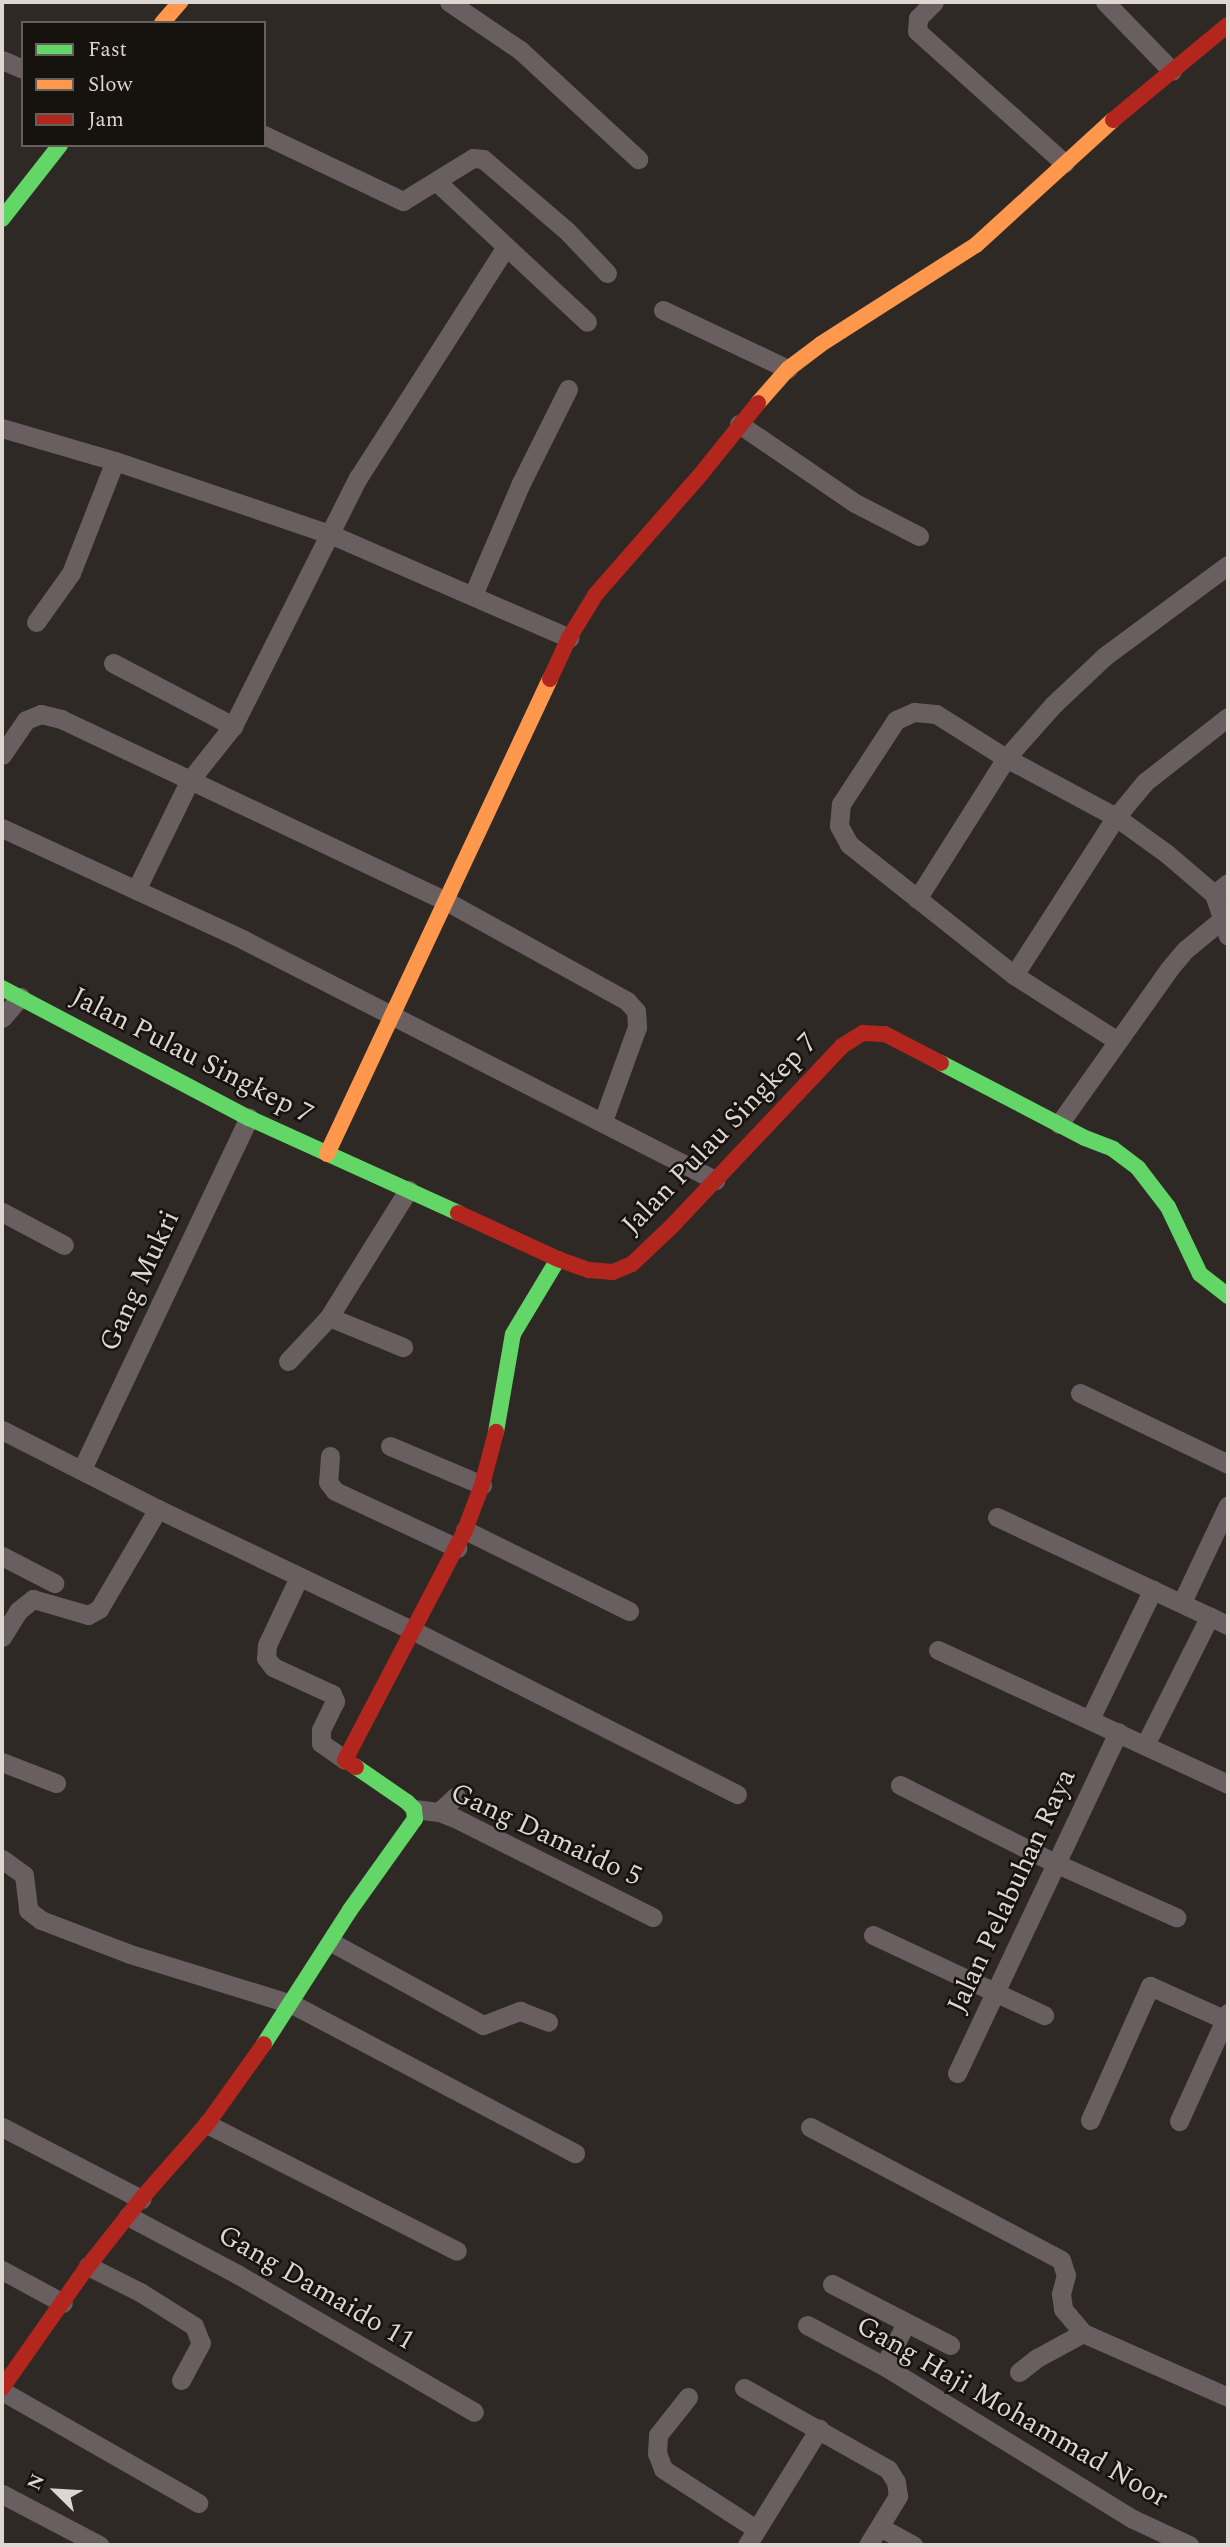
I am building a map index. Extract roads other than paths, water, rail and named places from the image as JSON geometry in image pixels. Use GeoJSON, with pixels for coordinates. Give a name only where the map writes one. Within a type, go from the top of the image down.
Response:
{"type":"FeatureCollection","features":[{"type":"Feature","properties":{"kind":"street"},"geometry":{"type":"LineString","coordinates":[[164,21],[180,2]]}},
{"type":"Feature","properties":{"kind":"street"},"geometry":{"type":"LineString","coordinates":[[449,2],[520,50],[638,159]]}},
{"type":"Feature","properties":{"kind":"street"},"geometry":{"type":"LineString","coordinates":[[934,2],[918,18],[917,31],[1064,163]]}},
{"type":"Feature","properties":{"kind":"street"},"geometry":{"type":"LineString","coordinates":[[1105,2],[1172,71]]}},
{"type":"Feature","properties":{"kind":"street"},"geometry":{"type":"LineString","coordinates":[[327,1154],[569,638],[596,594],[619,565],[701,474],[739,424],[788,369],[821,344],[976,245],[1007,219],[1064,163],[1228,25]]}},
{"type":"Feature","properties":{"kind":"street"},"geometry":{"type":"LineString","coordinates":[[2,60],[21,68]]}},
{"type":"Feature","properties":{"kind":"street"},"geometry":{"type":"LineString","coordinates":[[266,136],[399,200],[408,201],[473,158],[489,161],[568,231],[607,273]]}},
{"type":"Feature","properties":{"kind":"street"},"geometry":{"type":"LineString","coordinates":[[2,219],[8,197],[58,147]]}},
{"type":"Feature","properties":{"kind":"street"},"geometry":{"type":"LineString","coordinates":[[437,182],[587,322]]}},
{"type":"Feature","properties":{"kind":"street"},"geometry":{"type":"LineString","coordinates":[[136,890],[190,780],[233,726],[358,478],[505,248]]}},
{"type":"Feature","properties":{"kind":"street"},"geometry":{"type":"LineString","coordinates":[[663,310],[788,369]]}},
{"type":"Feature","properties":{"kind":"street"},"geometry":{"type":"LineString","coordinates":[[473,595],[521,483],[568,389]]}},
{"type":"Feature","properties":{"kind":"street"},"geometry":{"type":"LineString","coordinates":[[739,424],[855,503],[919,536]]}},
{"type":"Feature","properties":{"kind":"street"},"geometry":{"type":"LineString","coordinates":[[2,428],[115,461],[330,534],[569,638]]}},
{"type":"Feature","properties":{"kind":"street"},"geometry":{"type":"LineString","coordinates":[[36,622],[71,573],[115,461]]}},
{"type":"Feature","properties":{"kind":"street"},"geometry":{"type":"LineString","coordinates":[[917,899],[1006,758],[1054,704],[1105,656],[1228,565]]}},
{"type":"Feature","properties":{"kind":"street"},"geometry":{"type":"LineString","coordinates":[[113,663],[233,726]]}},
{"type":"Feature","properties":{"kind":"street"},"geometry":{"type":"LineString","coordinates":[[1059,1124],[1116,1040],[1185,950],[1224,928],[1221,889],[1116,817],[1006,758],[936,714],[914,712],[896,720],[841,804],[839,826],[849,844],[1014,975],[1116,1040]]}},
{"type":"Feature","properties":{"kind":"street"},"geometry":{"type":"LineString","coordinates":[[2,755],[26,720],[34,715],[48,715],[446,901],[627,1001],[636,1011],[637,1027],[603,1121]]}},
{"type":"Feature","properties":{"kind":"street"},"geometry":{"type":"LineString","coordinates":[[1014,975],[1116,817],[1145,782],[1228,717]]}},
{"type":"Feature","properties":{"kind":"street"},"geometry":{"type":"LineString","coordinates":[[2,828],[391,1013],[715,1180]]}},
{"type":"Feature","properties":{"kind":"street"},"geometry":{"type":"LineString","coordinates":[[2,1017],[11,992]]}},
{"type":"Feature","properties":{"kind":"street","name":"Jalan Pulau Singkep 7"},"geometry":{"type":"LineString","coordinates":[[11,992],[249,1118],[558,1259],[589,1270],[612,1272],[632,1264],[842,1046],[863,1033],[885,1034],[914,1046],[1059,1124],[1113,1149],[1138,1168],[1168,1207],[1200,1274],[1228,1296]]}},
{"type":"Feature","properties":{"kind":"street","name":"Gang Mukri"},"geometry":{"type":"LineString","coordinates":[[82,1469],[249,1118]]}},
{"type":"Feature","properties":{"kind":"street"},"geometry":{"type":"LineString","coordinates":[[288,1361],[329,1317],[408,1191]]}},
{"type":"Feature","properties":{"kind":"street"},"geometry":{"type":"LineString","coordinates":[[2,1212],[64,1245]]}},
{"type":"Feature","properties":{"kind":"street"},"geometry":{"type":"LineString","coordinates":[[345,1760],[461,1539],[482,1485],[497,1429],[513,1334],[558,1259]]}},
{"type":"Feature","properties":{"kind":"street"},"geometry":{"type":"LineString","coordinates":[[329,1317],[403,1347]]}},
{"type":"Feature","properties":{"kind":"street"},"geometry":{"type":"LineString","coordinates":[[1080,1392],[1228,1464]]}},
{"type":"Feature","properties":{"kind":"street"},"geometry":{"type":"LineString","coordinates":[[2,1430],[158,1509],[412,1630],[737,1794]]}},
{"type":"Feature","properties":{"kind":"street"},"geometry":{"type":"LineString","coordinates":[[390,1446],[482,1485]]}},
{"type":"Feature","properties":{"kind":"street"},"geometry":{"type":"LineString","coordinates":[[330,1456],[328,1482],[335,1491],[461,1539],[629,1611]]}},
{"type":"Feature","properties":{"kind":"street"},"geometry":{"type":"LineString","coordinates":[[1182,1602],[1228,1505]]}},
{"type":"Feature","properties":{"kind":"street"},"geometry":{"type":"LineString","coordinates":[[2,1637],[18,1612],[33,1599],[88,1615],[99,1609],[158,1509]]}},
{"type":"Feature","properties":{"kind":"street"},"geometry":{"type":"LineString","coordinates":[[998,1517],[1228,1625]]}},
{"type":"Feature","properties":{"kind":"street"},"geometry":{"type":"LineString","coordinates":[[2,1556],[54,1583]]}},
{"type":"Feature","properties":{"kind":"street"},"geometry":{"type":"LineString","coordinates":[[198,2503],[2,2390],[88,2266],[141,2199],[207,2124],[292,2004],[415,1819],[414,1809],[327,1749],[320,1737],[332,1710],[332,1693],[272,1667],[266,1658],[267,1646],[299,1577]]}},
{"type":"Feature","properties":{"kind":"street"},"geometry":{"type":"LineString","coordinates":[[1090,1719],[1153,1589]]}},
{"type":"Feature","properties":{"kind":"street"},"geometry":{"type":"LineString","coordinates":[[1145,1745],[1210,1616]]}},
{"type":"Feature","properties":{"kind":"street"},"geometry":{"type":"LineString","coordinates":[[938,1650],[1228,1784]]}},
{"type":"Feature","properties":{"kind":"street","name":"Jalan Pelabuhan Raya"},"geometry":{"type":"LineString","coordinates":[[957,2073],[1118,1732]]}},
{"type":"Feature","properties":{"kind":"street"},"geometry":{"type":"LineString","coordinates":[[2,1762],[56,1783]]}},
{"type":"Feature","properties":{"kind":"street"},"geometry":{"type":"LineString","coordinates":[[900,1785],[1055,1863],[1176,1917]]}},
{"type":"Feature","properties":{"kind":"street"},"geometry":{"type":"LineString","coordinates":[[439,1812],[456,1796]]}},
{"type":"Feature","properties":{"kind":"street","name":"Gang Damaido 5"},"geometry":{"type":"LineString","coordinates":[[414,1809],[439,1812],[653,1917]]}},
{"type":"Feature","properties":{"kind":"street"},"geometry":{"type":"LineString","coordinates":[[2,1858],[24,1875],[28,1910],[41,1920],[130,1954],[292,2004],[575,2153]]}},
{"type":"Feature","properties":{"kind":"street"},"geometry":{"type":"LineString","coordinates":[[873,1935],[1045,2015]]}},
{"type":"Feature","properties":{"kind":"street"},"geometry":{"type":"LineString","coordinates":[[331,1942],[483,2025],[520,2011],[548,2022]]}},
{"type":"Feature","properties":{"kind":"street"},"geometry":{"type":"LineString","coordinates":[[1090,2120],[1150,1986],[1227,2018],[1179,2121]]}},
{"type":"Feature","properties":{"kind":"street"},"geometry":{"type":"LineString","coordinates":[[207,2124],[457,2251]]}},
{"type":"Feature","properties":{"kind":"street"},"geometry":{"type":"LineString","coordinates":[[2,2127],[141,2199]]}},
{"type":"Feature","properties":{"kind":"street"},"geometry":{"type":"LineString","coordinates":[[810,2127],[1061,2260],[1066,2275],[1061,2294],[1063,2309],[1083,2333],[1228,2397]]}},
{"type":"Feature","properties":{"kind":"street","name":"Gang Damaido 11"},"geometry":{"type":"LineString","coordinates":[[128,2216],[237,2274],[474,2412]]}},
{"type":"Feature","properties":{"kind":"street"},"geometry":{"type":"LineString","coordinates":[[88,2266],[140,2292],[194,2326],[201,2343],[181,2380]]}},
{"type":"Feature","properties":{"kind":"street"},"geometry":{"type":"LineString","coordinates":[[2,2270],[63,2303]]}},
{"type":"Feature","properties":{"kind":"street"},"geometry":{"type":"LineString","coordinates":[[832,2284],[950,2345]]}},
{"type":"Feature","properties":{"kind":"street"},"geometry":{"type":"LineString","coordinates":[[884,2366],[906,2323]]}},
{"type":"Feature","properties":{"kind":"street","name":"Gang Haji Mohammad Noor"},"geometry":{"type":"LineString","coordinates":[[807,2325],[884,2366],[1133,2519],[1189,2545]]}},
{"type":"Feature","properties":{"kind":"street"},"geometry":{"type":"LineString","coordinates":[[1019,2372],[1037,2358],[1083,2333]]}},
{"type":"Feature","properties":{"kind":"street"},"geometry":{"type":"LineString","coordinates":[[744,2388],[888,2469],[896,2482],[898,2497],[872,2540],[913,2545]]}},
{"type":"Feature","properties":{"kind":"street"},"geometry":{"type":"LineString","coordinates":[[688,2397],[658,2435],[657,2452],[663,2469],[752,2537],[819,2429]]}},
{"type":"Feature","properties":{"kind":"street"},"geometry":{"type":"LineString","coordinates":[[2,2494],[99,2545]]}}]}
